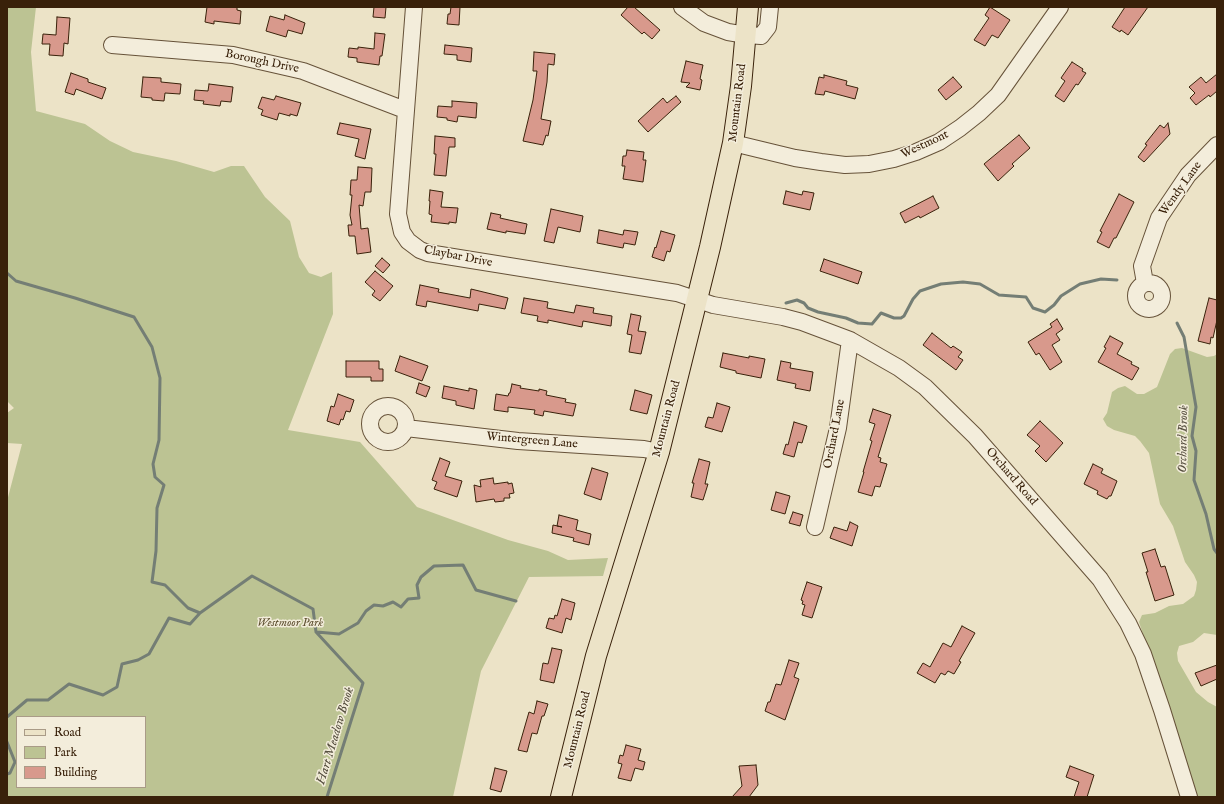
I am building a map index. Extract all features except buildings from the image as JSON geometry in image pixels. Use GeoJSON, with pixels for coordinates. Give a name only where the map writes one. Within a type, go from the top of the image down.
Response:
{"type":"FeatureCollection","features":[{"type":"Feature","properties":{"kind":"main road","name":"Mountain Road"},"geometry":{"type":"LineString","coordinates":[[561,797],[596,656],[659,452],[697,300],[733,143],[748,7]]}},
{"type":"Feature","properties":{"kind":"street","name":"Claybar Drive"},"geometry":{"type":"LineString","coordinates":[[414,7],[398,214],[402,232],[413,246],[428,253],[677,294],[697,300]]}},
{"type":"Feature","properties":{"kind":"street"},"geometry":{"type":"LineString","coordinates":[[682,7],[704,23],[728,32],[761,36],[768,27],[770,7]]}},
{"type":"Feature","properties":{"kind":"street","name":"Westmont"},"geometry":{"type":"LineString","coordinates":[[733,143],[795,158],[845,165],[869,164],[894,159],[916,152],[938,142],[960,128],[998,95],[1060,7]]}},
{"type":"Feature","properties":{"kind":"street","name":"Borough Drive"},"geometry":{"type":"LineString","coordinates":[[112,45],[233,55],[303,71],[405,110]]}},
{"type":"Feature","properties":{"kind":"street","name":"Wendy Lane"},"geometry":{"type":"LineString","coordinates":[[1145,283],[1142,266],[1159,218],[1188,175],[1217,145]]}},
{"type":"Feature","properties":{"kind":"street","name":"Orchard Road"},"geometry":{"type":"LineString","coordinates":[[697,300],[713,305],[802,322],[850,340],[900,368],[925,387],[975,436],[1100,579],[1128,623],[1143,654],[1189,797]]}},
{"type":"Feature","properties":{"kind":"street","name":"Orchard Lane"},"geometry":{"type":"LineString","coordinates":[[815,527],[838,428],[850,340]]}},
{"type":"Feature","properties":{"kind":"street","name":"Wintergreen Lane"},"geometry":{"type":"LineString","coordinates":[[406,428],[518,441],[644,449],[659,452]]}},
{"type":"Feature","properties":{"kind":"green space","name":"Westmoor Park"},"geometry":{"type":"Polygon","coordinates":[[[7,7],[36,7],[31,52],[36,111],[85,124],[110,141],[133,152],[176,161],[214,172],[231,166],[244,166],[265,197],[290,221],[299,257],[309,273],[321,277],[332,272],[333,314],[288,430],[360,442],[417,507],[508,540],[548,551],[568,560],[608,558],[603,576],[529,577],[481,671],[453,797],[7,797],[7,501],[22,444],[7,443],[7,413],[14,408],[7,401],[7,7]]]}},
{"type":"Feature","properties":{"kind":"green space"},"geometry":{"type":"Polygon","coordinates":[[[1182,348],[1207,357],[1217,354],[1217,635],[1204,633],[1193,642],[1179,646],[1177,653],[1178,661],[1196,692],[1217,707],[1217,797],[1197,797],[1139,622],[1142,615],[1155,613],[1169,606],[1183,604],[1194,596],[1197,582],[1185,562],[1173,526],[1160,504],[1149,453],[1135,436],[1114,430],[1107,426],[1103,419],[1107,413],[1112,392],[1125,386],[1137,394],[1144,394],[1157,387],[1170,354],[1175,349],[1182,348]]]}},
{"type":"Feature","properties":{"kind":"waterway"},"geometry":{"type":"LineString","coordinates":[[7,273],[16,281],[134,317],[152,347],[160,378],[159,440],[153,464],[155,477],[164,485],[157,508],[156,551],[152,582],[165,585],[188,608],[200,613]]}},
{"type":"Feature","properties":{"kind":"waterway","name":"Orchard Brook"},"geometry":{"type":"LineString","coordinates":[[786,303],[797,300],[804,303],[808,308],[818,312],[846,318],[858,323],[872,324],[881,313],[894,318],[901,318],[904,316],[913,299],[920,291],[941,284],[963,282],[980,284],[999,295],[1026,297],[1033,308],[1045,312],[1054,305],[1061,296],[1080,284],[1101,279],[1117,280]]}},
{"type":"Feature","properties":{"kind":"waterway","name":"Orchard Brook"},"geometry":{"type":"LineString","coordinates":[[1177,323],[1184,337],[1196,407],[1192,436],[1196,451],[1194,480],[1206,514],[1214,549],[1217,553]]}},
{"type":"Feature","properties":{"kind":"waterway","name":"Orchard Brook"},"geometry":{"type":"LineString","coordinates":[[317,632],[339,634],[358,623],[366,611],[374,605],[383,606],[393,602],[401,607],[408,599],[419,598],[417,585],[421,577],[434,566],[463,565],[476,590],[516,601]]}},
{"type":"Feature","properties":{"kind":"waterway","name":"Hart Meadow Brook"},"geometry":{"type":"LineString","coordinates":[[7,717],[27,700],[48,700],[69,684],[103,695],[117,687],[122,664],[138,660],[149,654],[169,618],[190,624],[200,613],[252,576],[313,609],[316,632],[363,683],[327,797]]}},
{"type":"Feature","properties":{"kind":"waterway","name":"Hart Meadow Brook"},"geometry":{"type":"LineString","coordinates":[[7,742],[15,762],[10,773],[7,774]]}}]}
